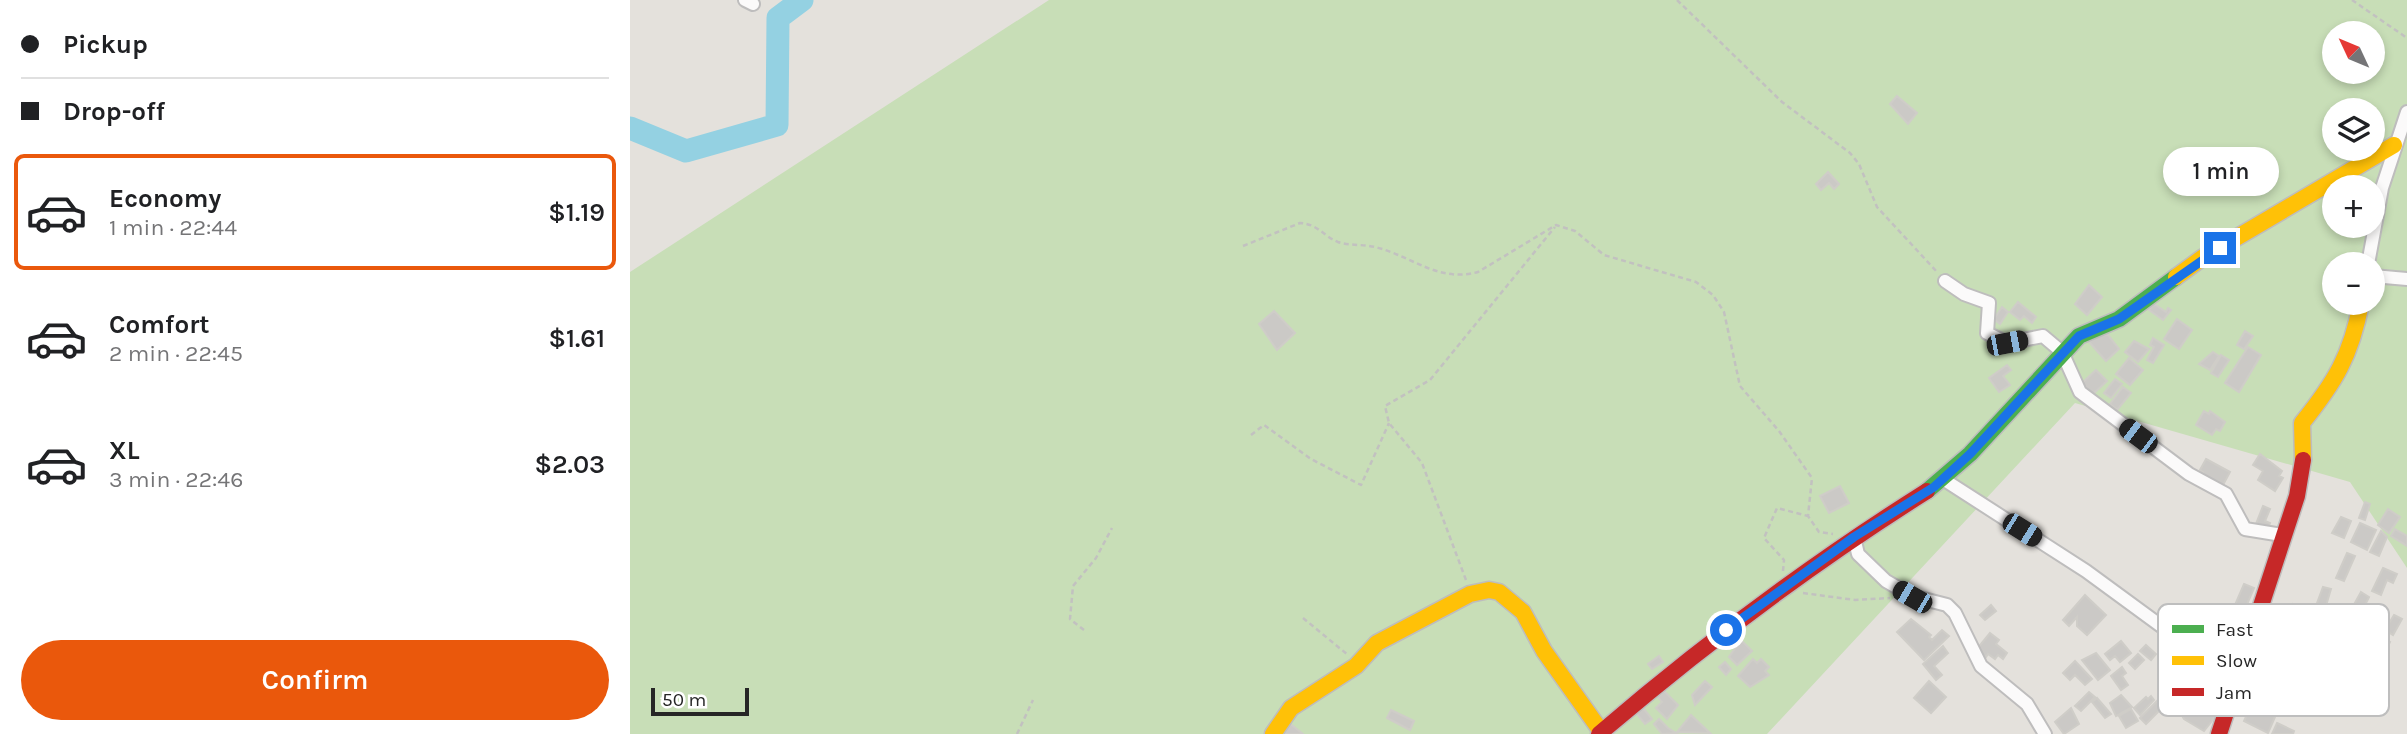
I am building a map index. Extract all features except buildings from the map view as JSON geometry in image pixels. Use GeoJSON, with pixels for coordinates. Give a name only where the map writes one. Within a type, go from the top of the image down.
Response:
{"type":"FeatureCollection","features":[{"type":"Feature","properties":{"kind":"street"},"geometry":{"type":"LineString","coordinates":[[2370,252],[2382,188],[2394,145],[2407,115]]}},
{"type":"Feature","properties":{"kind":"street"},"geometry":{"type":"LineString","coordinates":[[1273,734],[1291,708],[1356,666],[1377,643],[1470,594],[1499,592],[1522,612],[1544,651],[1602,733],[1693,653],[1854,537],[1905,508],[1942,479],[1970,454],[2062,352],[2085,332],[2129,313],[2202,258],[2394,145]]}},
{"type":"Feature","properties":{"kind":"street"},"geometry":{"type":"LineString","coordinates":[[2385,277],[2407,279]]}},
{"type":"Feature","properties":{"kind":"street"},"geometry":{"type":"LineString","coordinates":[[1945,281],[1964,294],[1989,303],[1987,333],[2007,343],[2043,336],[2062,352],[2080,393],[2189,474],[2227,494],[2245,529],[2282,535]]}},
{"type":"Feature","properties":{"kind":"street"},"geometry":{"type":"LineString","coordinates":[[2261,604],[2303,467],[2302,423],[2336,381],[2359,315]]}},
{"type":"Feature","properties":{"kind":"street"},"geometry":{"type":"LineString","coordinates":[[1942,479],[2086,571],[2158,624]]}},
{"type":"Feature","properties":{"kind":"street"},"geometry":{"type":"LineString","coordinates":[[1854,537],[1858,554],[1886,581],[1912,597],[1947,605],[1955,613],[1981,666],[2027,704],[2045,734]]}},
{"type":"Feature","properties":{"kind":"street"},"geometry":{"type":"LineString","coordinates":[[2219,734],[2226,716]]}},
{"type":"Feature","properties":{"kind":"path"},"geometry":{"type":"LineString","coordinates":[[1677,0],[1782,102],[1850,153],[1859,164],[1877,207],[1945,281]]}},
{"type":"Feature","properties":{"kind":"path"},"geometry":{"type":"LineString","coordinates":[[2352,0],[2407,38]]}},
{"type":"Feature","properties":{"kind":"path"},"geometry":{"type":"LineString","coordinates":[[1243,246],[1300,223],[1310,223],[1337,242],[1375,247],[1439,274],[1464,276],[1478,272],[1556,225],[1575,231],[1604,255],[1696,282],[1713,295],[1724,312],[1740,386],[1779,431],[1812,478],[1808,516],[1819,532],[1854,537]]}},
{"type":"Feature","properties":{"kind":"path"},"geometry":{"type":"LineString","coordinates":[[1470,594],[1422,463],[1389,423],[1385,406],[1430,380],[1556,225]]}},
{"type":"Feature","properties":{"kind":"path"},"geometry":{"type":"LineString","coordinates":[[1251,435],[1265,425],[1311,459],[1361,485],[1389,423]]}},
{"type":"Feature","properties":{"kind":"path"},"geometry":{"type":"LineString","coordinates":[[1084,630],[1070,619],[1073,586],[1096,558],[1112,528]]}},
{"type":"Feature","properties":{"kind":"path"},"geometry":{"type":"LineString","coordinates":[[1303,618],[1350,656],[1356,666]]}},
{"type":"Feature","properties":{"kind":"path"},"geometry":{"type":"LineString","coordinates":[[1017,734],[1033,700]]}},
{"type":"Feature","properties":{"kind":"green space"},"geometry":{"type":"Polygon","coordinates":[[[1049,0],[2407,0],[2407,568],[2350,482],[2075,403],[1767,734],[630,734],[630,272],[1049,0]]]}},
{"type":"Feature","properties":{"kind":"waterway"},"geometry":{"type":"LineString","coordinates":[[630,128],[686,151],[777,125],[778,18],[802,0]]}},
{"type":"Feature","properties":{"kind":"traffic: fast"},"geometry":{"type":"LineString","coordinates":[[1927,491],[1970,454],[2079,336],[2119,319],[2176,277]]}},
{"type":"Feature","properties":{"kind":"traffic: slow"},"geometry":{"type":"LineString","coordinates":[[2176,277],[2202,258],[2394,145]]}},
{"type":"Feature","properties":{"kind":"traffic: slow"},"geometry":{"type":"LineString","coordinates":[[2303,460],[2302,423],[2340,368],[2358,315]]}},
{"type":"Feature","properties":{"kind":"traffic: slow"},"geometry":{"type":"LineString","coordinates":[[1273,734],[1291,708],[1356,666],[1377,643],[1470,594],[1489,590],[1499,592],[1523,612],[1544,651],[1603,734]]}},
{"type":"Feature","properties":{"kind":"traffic: jam"},"geometry":{"type":"LineString","coordinates":[[2262,604],[2297,496],[2303,460]]}},
{"type":"Feature","properties":{"kind":"traffic: jam"},"geometry":{"type":"LineString","coordinates":[[1599,734],[1758,606],[1927,491]]}},
{"type":"Feature","properties":{"kind":"traffic: jam"},"geometry":{"type":"LineString","coordinates":[[2219,734],[2225,716]]}},
{"type":"Feature","properties":{"kind":"route"},"geometry":{"type":"LineString","coordinates":[[1726,630],[1854,537],[1905,508],[1934,487],[1970,454],[2079,336],[2091,328],[2129,313],[2202,258],[2220,248]]}}]}
